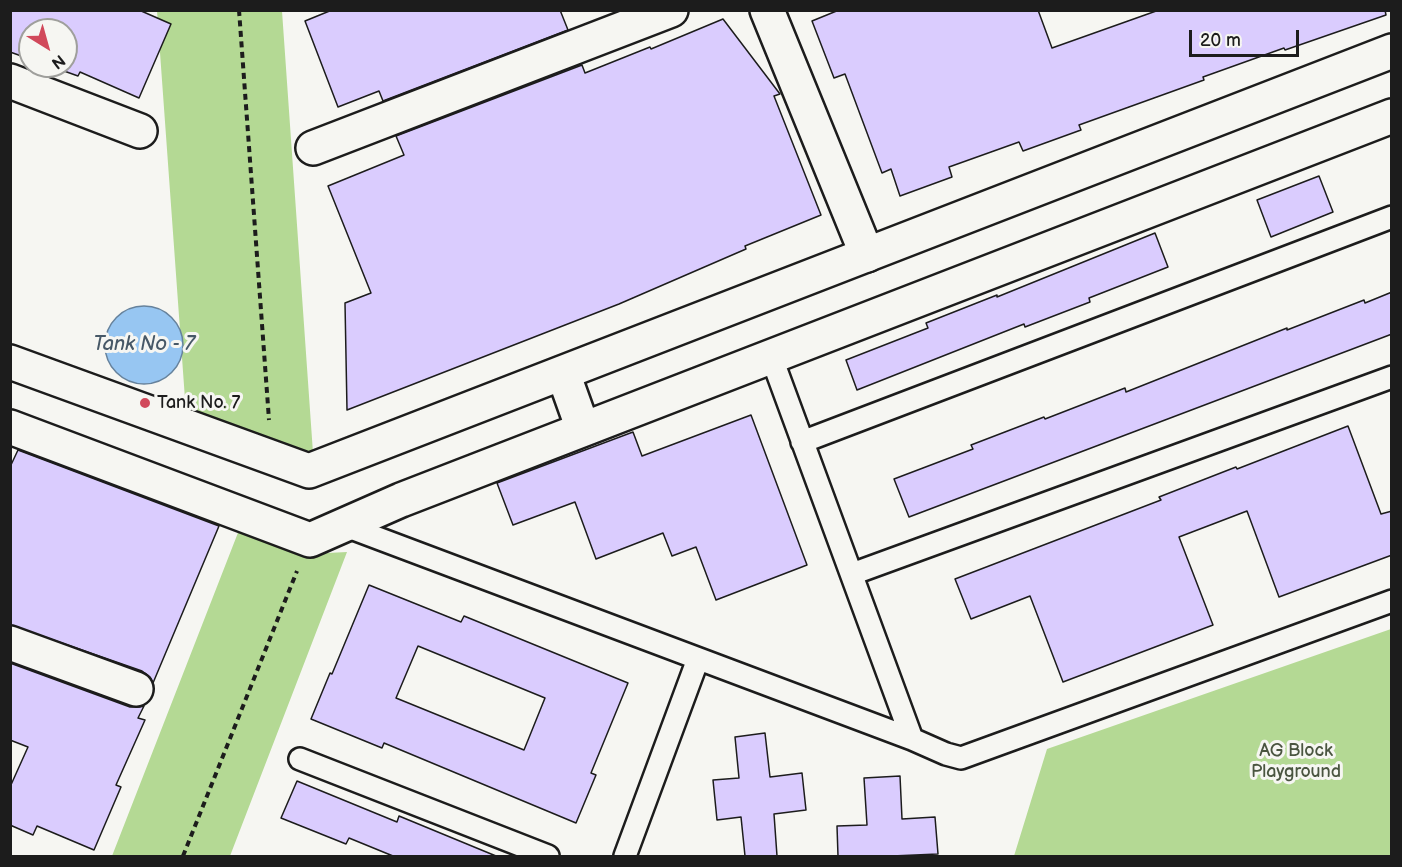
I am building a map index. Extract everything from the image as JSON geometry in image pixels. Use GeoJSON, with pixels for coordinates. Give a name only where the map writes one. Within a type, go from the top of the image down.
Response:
{"type":"FeatureCollection","features":[{"type":"Feature","properties":{"kind":"main road"},"geometry":{"type":"LineString","coordinates":[[313,148],[671,10]]}},
{"type":"Feature","properties":{"kind":"main road"},"geometry":{"type":"LineString","coordinates":[[767,10],[867,255]]}},
{"type":"Feature","properties":{"kind":"main road"},"geometry":{"type":"LineString","coordinates":[[10,363],[309,471],[1392,51]]}},
{"type":"Feature","properties":{"kind":"main road"},"geometry":{"type":"LineString","coordinates":[[10,81],[140,131]]}},
{"type":"Feature","properties":{"kind":"main road"},"geometry":{"type":"LineString","coordinates":[[10,427],[309,540],[583,429],[1392,116]]}},
{"type":"Feature","properties":{"kind":"main road"},"geometry":{"type":"LineString","coordinates":[[563,373],[583,429]]}},
{"type":"Feature","properties":{"kind":"main road"},"geometry":{"type":"LineString","coordinates":[[10,643],[136,690]]}},
{"type":"Feature","properties":{"kind":"lane"},"geometry":{"type":"LineString","coordinates":[[802,442],[1392,217]]}},
{"type":"Feature","properties":{"kind":"lane"},"geometry":{"type":"LineString","coordinates":[[771,356],[912,739]]}},
{"type":"Feature","properties":{"kind":"lane"},"geometry":{"type":"LineString","coordinates":[[852,574],[1392,377]]}},
{"type":"Feature","properties":{"kind":"lane"},"geometry":{"type":"LineString","coordinates":[[343,525],[961,758],[1392,601]]}},
{"type":"Feature","properties":{"kind":"lane"},"geometry":{"type":"LineString","coordinates":[[625,856],[698,658]]}},
{"type":"Feature","properties":{"kind":"lane"},"geometry":{"type":"LineString","coordinates":[[300,759],[548,856]]}},
{"type":"Feature","properties":{"kind":"path"},"geometry":{"type":"LineString","coordinates":[[239,10],[272,458]]}},
{"type":"Feature","properties":{"kind":"path"},"geometry":{"type":"LineString","coordinates":[[183,856],[309,540]]}},
{"type":"Feature","properties":{"kind":"green space"},"geometry":{"type":"Polygon","coordinates":[[[157,11],[282,11],[313,453],[186,413],[157,11]]]}},
{"type":"Feature","properties":{"kind":"green space"},"geometry":{"type":"Polygon","coordinates":[[[241,525],[308,554],[347,552],[230,856],[112,856],[241,525]]]}},
{"type":"Feature","properties":{"kind":"green space","name":"AG Block Playground"},"geometry":{"type":"Polygon","coordinates":[[[1391,629],[1391,856],[1014,856],[1047,749],[1391,629]]]}},
{"type":"Feature","properties":{"kind":"water","name":"Tank No - 7"},"geometry":{"type":"Polygon","coordinates":[[[144,306],[159,309],[172,317],[180,330],[183,345],[180,360],[172,373],[159,381],[144,384],[129,381],[116,373],[108,360],[105,345],[108,330],[116,317],[129,309],[144,306]]]}},
{"type":"Feature","properties":{"kind":"building"},"geometry":{"type":"Polygon","coordinates":[[[10,10],[139,10],[171,24],[139,98],[80,72],[78,76],[78,18],[18,18],[18,55],[10,52],[10,10]]]}},
{"type":"Feature","properties":{"kind":"building"},"geometry":{"type":"Polygon","coordinates":[[[332,10],[560,10],[568,30],[383,101],[379,91],[338,107],[305,21],[332,10]]]}},
{"type":"Feature","properties":{"kind":"building"},"geometry":{"type":"Polygon","coordinates":[[[839,10],[1038,10],[1052,48],[1159,10],[1385,10],[1386,15],[1203,77],[1204,80],[1079,125],[1081,130],[1023,151],[1019,142],[949,167],[952,177],[900,196],[891,169],[882,173],[845,74],[834,78],[812,21],[839,10]]]}},
{"type":"Feature","properties":{"kind":"building"},"geometry":{"type":"Polygon","coordinates":[[[723,19],[780,94],[774,96],[821,215],[745,246],[746,249],[619,304],[347,410],[345,303],[371,293],[328,186],[404,155],[396,136],[582,65],[585,73],[723,19]]]}},
{"type":"Feature","properties":{"kind":"building"},"geometry":{"type":"Polygon","coordinates":[[[1319,176],[1333,212],[1271,237],[1257,200],[1319,176]]]}},
{"type":"Feature","properties":{"kind":"building"},"geometry":{"type":"Polygon","coordinates":[[[1155,233],[1168,267],[1089,298],[1090,302],[1025,327],[1024,324],[857,390],[846,360],[928,328],[926,323],[1155,233]]]}},
{"type":"Feature","properties":{"kind":"building"},"geometry":{"type":"Polygon","coordinates":[[[1392,292],[1392,334],[909,517],[894,479],[973,449],[971,445],[1044,417],[1045,419],[1125,388],[1126,392],[1287,328],[1287,330],[1364,300],[1365,303],[1392,292]]]}},
{"type":"Feature","properties":{"kind":"building"},"geometry":{"type":"Polygon","coordinates":[[[751,415],[807,565],[716,600],[696,547],[672,556],[663,533],[596,559],[575,502],[513,525],[497,483],[633,432],[642,456],[751,415]]]}},
{"type":"Feature","properties":{"kind":"building"},"geometry":{"type":"Polygon","coordinates":[[[1348,426],[1381,514],[1392,511],[1392,555],[1279,597],[1247,511],[1179,537],[1213,625],[1063,682],[1030,596],[971,619],[955,579],[1161,500],[1159,497],[1236,467],[1237,469],[1348,426]]]}},
{"type":"Feature","properties":{"kind":"building"},"geometry":{"type":"Polygon","coordinates":[[[18,450],[219,526],[153,683],[150,677],[142,671],[10,625],[10,467],[18,450]]]}},
{"type":"Feature","properties":{"kind":"building"},"geometry":{"type":"Polygon","coordinates":[[[369,585],[461,622],[464,616],[628,683],[591,773],[596,775],[576,823],[384,743],[382,748],[311,719],[330,673],[332,674],[369,585]],[[418,646],[396,698],[524,750],[545,698],[418,646]]]}},
{"type":"Feature","properties":{"kind":"building"},"geometry":{"type":"Polygon","coordinates":[[[10,663],[130,707],[144,706],[138,718],[145,720],[116,785],[121,787],[94,850],[37,826],[33,835],[10,825],[10,787],[28,747],[10,740],[10,663]]]}},
{"type":"Feature","properties":{"kind":"building"},"geometry":{"type":"Polygon","coordinates":[[[765,733],[770,777],[802,773],[806,810],[774,814],[777,856],[745,856],[741,817],[717,820],[713,780],[739,778],[735,737],[765,733]]]}},
{"type":"Feature","properties":{"kind":"building"},"geometry":{"type":"Polygon","coordinates":[[[900,776],[902,819],[935,817],[938,854],[838,856],[837,826],[867,825],[864,778],[900,776]]]}},
{"type":"Feature","properties":{"kind":"building"},"geometry":{"type":"Polygon","coordinates":[[[297,781],[397,822],[399,816],[496,856],[393,856],[349,838],[346,844],[281,818],[297,781]]]}},
{"type":"Feature","properties":{"kind":"place","name":"Tank No. 7"},"geometry":{"type":"Point","coordinates":[145,403]}}]}
